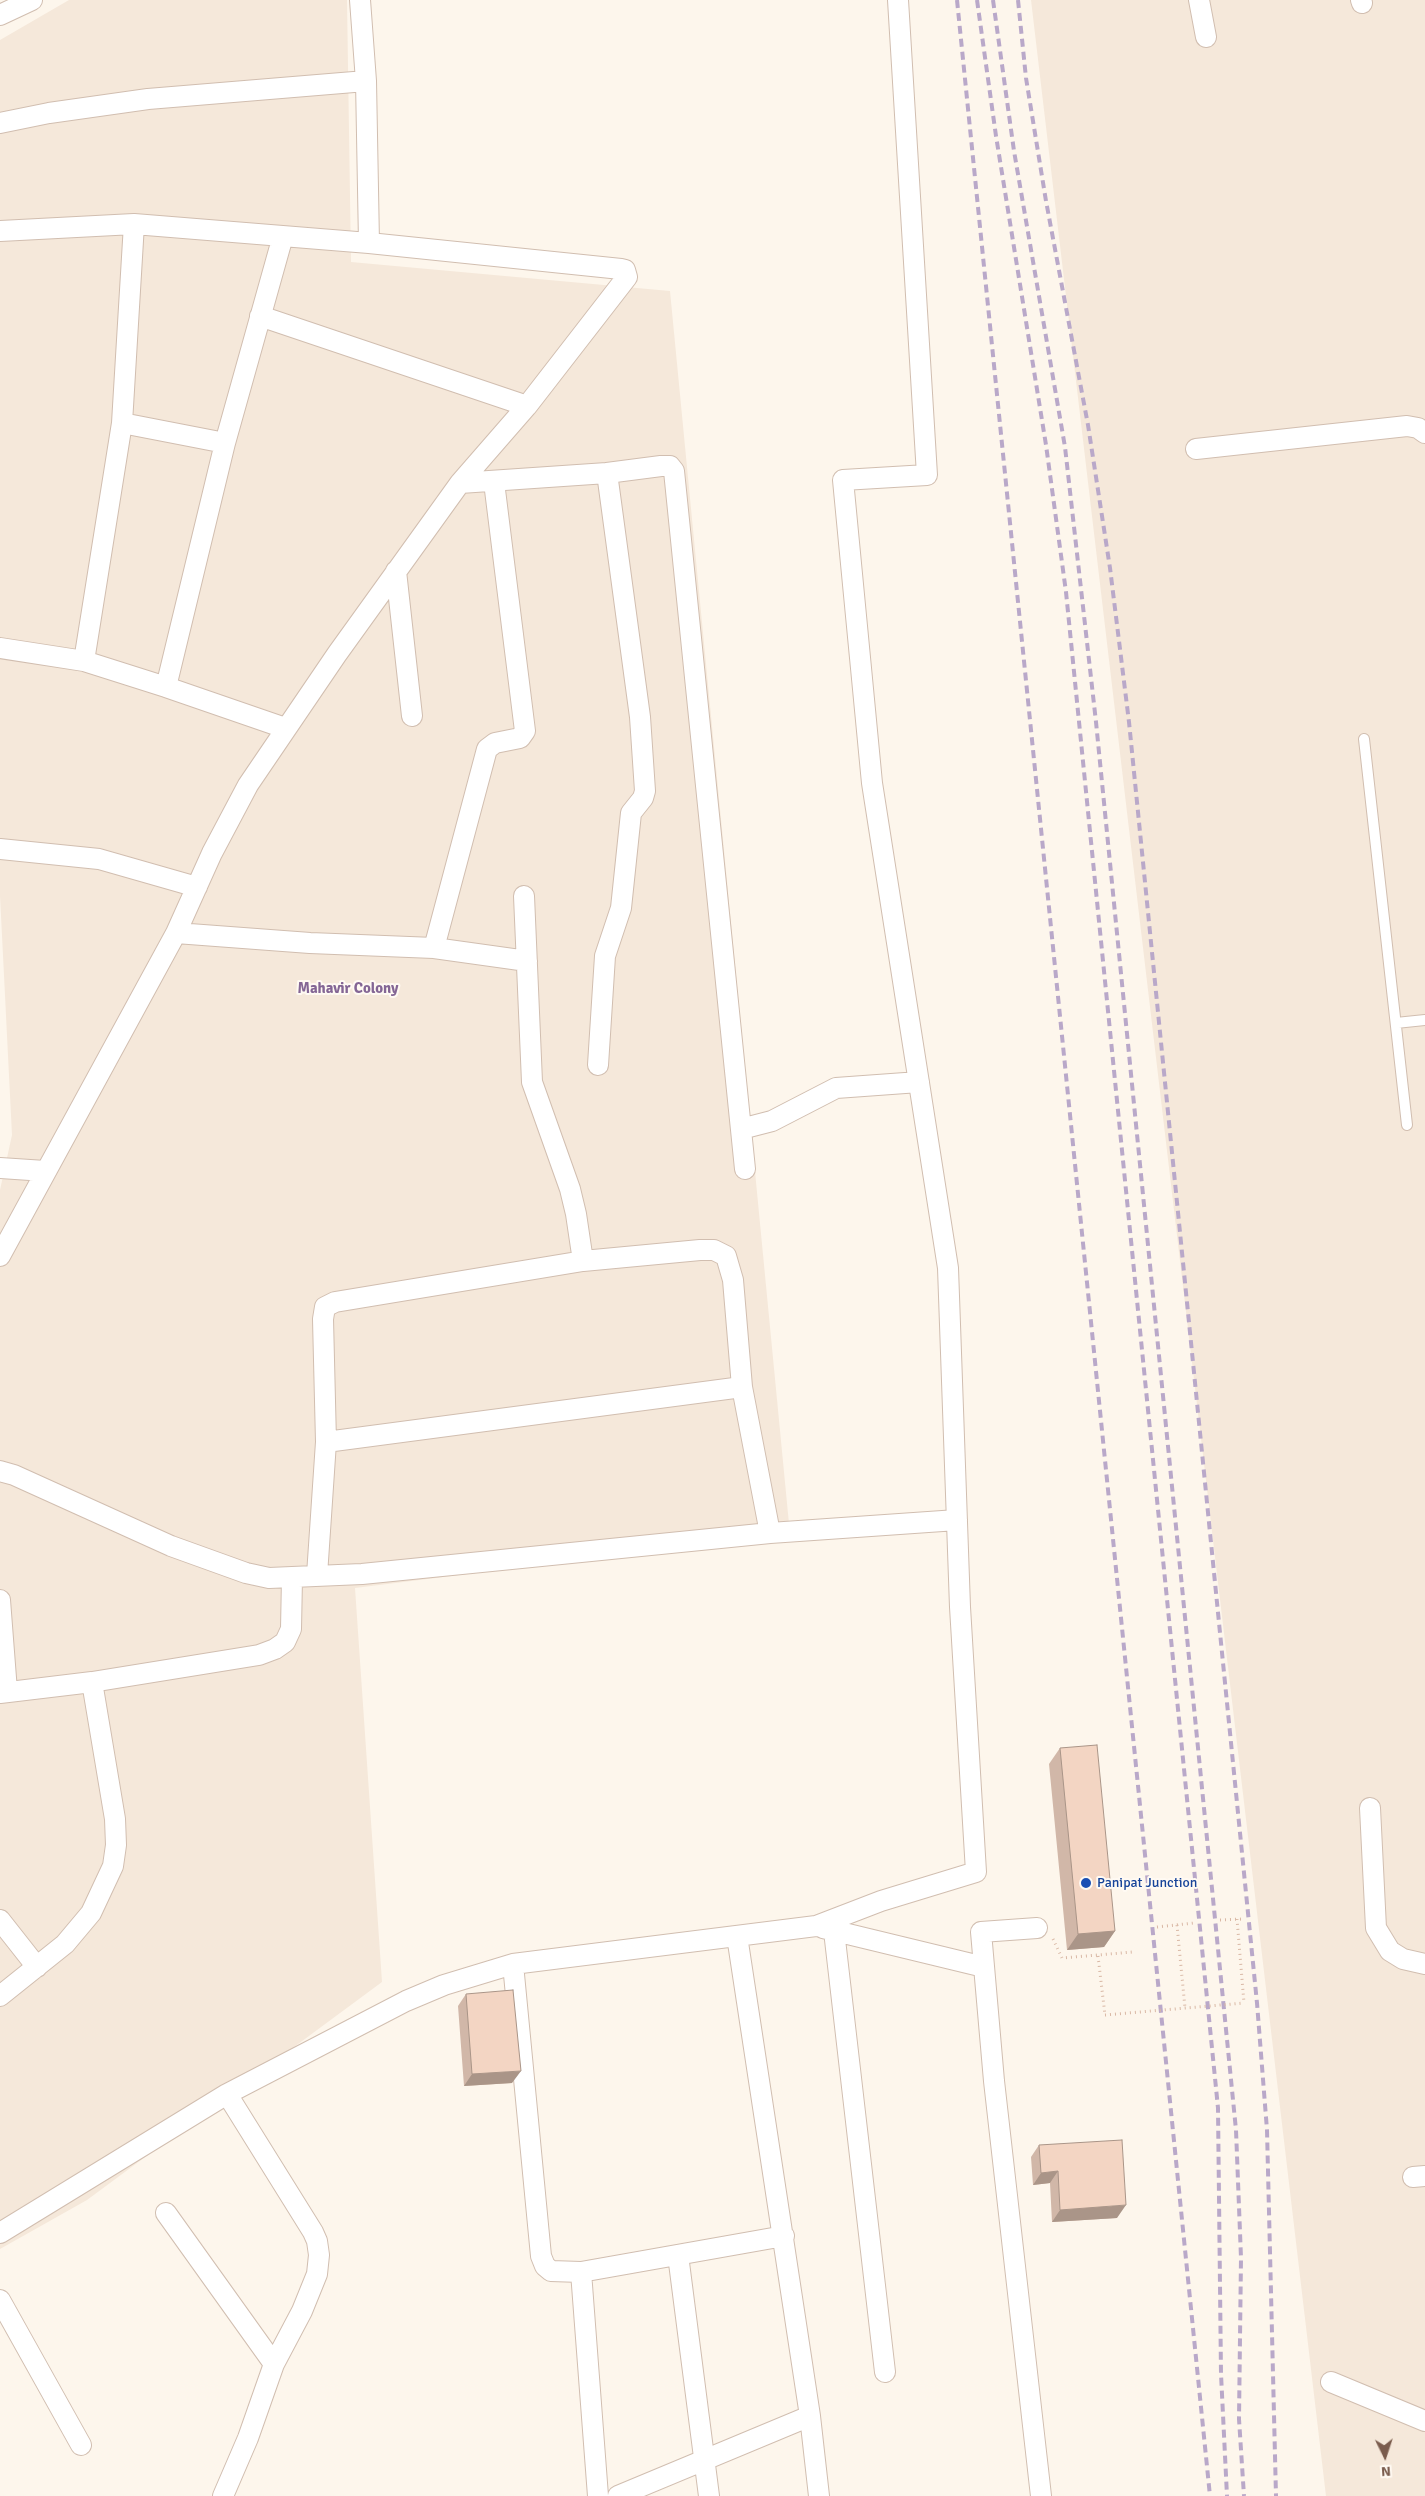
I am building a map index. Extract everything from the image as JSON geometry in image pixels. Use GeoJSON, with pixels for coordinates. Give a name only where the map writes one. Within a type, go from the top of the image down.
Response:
{"type":"FeatureCollection","features":[{"type":"Feature","properties":{"kind":"street"},"geometry":{"type":"LineString","coordinates":[[0,15],[32,0]]}},
{"type":"Feature","properties":{"kind":"street"},"geometry":{"type":"LineString","coordinates":[[360,0],[366,81],[369,243]]}},
{"type":"Feature","properties":{"kind":"street"},"geometry":{"type":"LineString","coordinates":[[825,1928],[881,1901],[976,1872],[960,1607],[948,1268],[872,783],[843,480],[927,475],[898,0]]}},
{"type":"Feature","properties":{"kind":"street"},"geometry":{"type":"LineString","coordinates":[[1199,0],[1206,37]]}},
{"type":"Feature","properties":{"kind":"street"},"geometry":{"type":"LineString","coordinates":[[0,123],[49,113],[148,99],[366,81]]}},
{"type":"Feature","properties":{"kind":"street"},"geometry":{"type":"LineString","coordinates":[[0,231],[134,224],[369,243],[624,270],[627,278],[527,406],[460,483],[396,570],[285,728],[248,785],[176,932],[0,1256]]}},
{"type":"Feature","properties":{"kind":"street"},"geometry":{"type":"LineString","coordinates":[[84,661],[122,423],[134,224]]}},
{"type":"Feature","properties":{"kind":"street"},"geometry":{"type":"LineString","coordinates":[[166,687],[225,443],[283,236]]}},
{"type":"Feature","properties":{"kind":"street"},"geometry":{"type":"LineString","coordinates":[[260,316],[527,406]]}},
{"type":"Feature","properties":{"kind":"street"},"geometry":{"type":"LineString","coordinates":[[122,423],[225,443]]}},
{"type":"Feature","properties":{"kind":"street"},"geometry":{"type":"LineString","coordinates":[[1196,449],[1408,426],[1418,428],[1425,433]]}},
{"type":"Feature","properties":{"kind":"street"},"geometry":{"type":"LineString","coordinates":[[460,483],[607,473],[661,466],[670,466],[674,471],[745,1169]]}},
{"type":"Feature","properties":{"kind":"street"},"geometry":{"type":"LineString","coordinates":[[598,1066],[605,956],[621,908],[631,813],[643,798],[645,791],[640,717],[607,473]]}},
{"type":"Feature","properties":{"kind":"street"},"geometry":{"type":"LineString","coordinates":[[434,948],[487,749],[495,742],[520,738],[525,731],[494,482]]}},
{"type":"Feature","properties":{"kind":"street"},"geometry":{"type":"LineString","coordinates":[[396,570],[412,716]]}},
{"type":"Feature","properties":{"kind":"street"},"geometry":{"type":"LineString","coordinates":[[0,648],[84,661],[285,728]]}},
{"type":"Feature","properties":{"kind":"street"},"geometry":{"type":"LineString","coordinates":[[0,849],[99,859],[197,887]]}},
{"type":"Feature","properties":{"kind":"street"},"geometry":{"type":"LineString","coordinates":[[524,896],[532,1082],[570,1189],[583,1261]]}},
{"type":"Feature","properties":{"kind":"street"},"geometry":{"type":"LineString","coordinates":[[176,932],[310,943],[434,948],[527,961]]}},
{"type":"Feature","properties":{"kind":"street"},"geometry":{"type":"LineString","coordinates":[[741,1129],[772,1121],[836,1088],[919,1082]]}},
{"type":"Feature","properties":{"kind":"street"},"geometry":{"type":"LineString","coordinates":[[0,1168],[46,1171]]}},
{"type":"Feature","properties":{"kind":"street"},"geometry":{"type":"LineString","coordinates":[[317,1575],[326,1442],[323,1319],[325,1307],[330,1304],[583,1261],[700,1250],[714,1250],[726,1256],[734,1280],[742,1387],[770,1533]]}},
{"type":"Feature","properties":{"kind":"street"},"geometry":{"type":"LineString","coordinates":[[326,1442],[742,1387]]}},
{"type":"Feature","properties":{"kind":"street"},"geometry":{"type":"LineString","coordinates":[[0,1471],[14,1475],[171,1546],[246,1573],[292,1578],[317,1575],[362,1574],[770,1533],[957,1520]]}},
{"type":"Feature","properties":{"kind":"street"},"geometry":{"type":"LineString","coordinates":[[0,1600],[4,1692],[92,1682],[259,1655],[275,1649],[285,1642],[291,1629],[292,1578]]}},
{"type":"Feature","properties":{"kind":"street"},"geometry":{"type":"LineString","coordinates":[[0,1996],[65,1944],[91,1912],[113,1866],[116,1845],[115,1819],[92,1682]]}},
{"type":"Feature","properties":{"kind":"street"},"geometry":{"type":"LineString","coordinates":[[1370,1808],[1376,1928],[1390,1951],[1403,1960],[1425,1964]]}},
{"type":"Feature","properties":{"kind":"street"},"geometry":{"type":"LineString","coordinates":[[0,1920],[37,1967]]}},
{"type":"Feature","properties":{"kind":"street"},"geometry":{"type":"LineString","coordinates":[[825,1928],[885,2372]]}},
{"type":"Feature","properties":{"kind":"street"},"geometry":{"type":"LineString","coordinates":[[0,2233],[227,2094],[406,2001],[474,1974],[513,1964],[737,1936],[825,1928],[984,1967]]}},
{"type":"Feature","properties":{"kind":"street"},"geometry":{"type":"LineString","coordinates":[[1037,1928],[981,1932],[994,2081],[1041,2496]]}},
{"type":"Feature","properties":{"kind":"street"},"geometry":{"type":"LineString","coordinates":[[737,1936],[784,2236],[810,2416],[819,2496]]}},
{"type":"Feature","properties":{"kind":"street"},"geometry":{"type":"LineString","coordinates":[[513,1964],[541,2256],[545,2266],[551,2272],[581,2272],[784,2236]]}},
{"type":"Feature","properties":{"kind":"street"},"geometry":{"type":"LineString","coordinates":[[223,2496],[248,2438],[274,2364],[302,2311],[317,2274],[317,2241],[227,2094]]}},
{"type":"Feature","properties":{"kind":"street"},"geometry":{"type":"LineString","coordinates":[[166,2213],[274,2364]]}},
{"type":"Feature","properties":{"kind":"street"},"geometry":{"type":"LineString","coordinates":[[678,2255],[709,2496]]}},
{"type":"Feature","properties":{"kind":"street"},"geometry":{"type":"LineString","coordinates":[[581,2272],[598,2496]]}},
{"type":"Feature","properties":{"kind":"street"},"geometry":{"type":"LineString","coordinates":[[0,2300],[81,2445]]}},
{"type":"Feature","properties":{"kind":"street"},"geometry":{"type":"LineString","coordinates":[[1331,2382],[1425,2421]]}},
{"type":"Feature","properties":{"kind":"street"},"geometry":{"type":"LineString","coordinates":[[618,2496],[810,2416]]}},
{"type":"Feature","properties":{"kind":"lane"},"geometry":{"type":"LineString","coordinates":[[1364,739],[1407,1125]]}},
{"type":"Feature","properties":{"kind":"lane"},"geometry":{"type":"LineString","coordinates":[[1396,1023],[1425,1020]]}},
{"type":"Feature","properties":{"kind":"path"},"geometry":{"type":"LineString","coordinates":[[1098,1956],[1105,2015],[1244,2004],[1237,1919]]}},
{"type":"Feature","properties":{"kind":"path"},"geometry":{"type":"LineString","coordinates":[[1220,1920],[1243,1919]]}},
{"type":"Feature","properties":{"kind":"path"},"geometry":{"type":"LineString","coordinates":[[1157,1927],[1194,1923]]}},
{"type":"Feature","properties":{"kind":"path"},"geometry":{"type":"LineString","coordinates":[[1177,1925],[1185,2008]]}},
{"type":"Feature","properties":{"kind":"path"},"geometry":{"type":"LineString","coordinates":[[1037,1928],[1055,1941],[1062,1958],[1132,1952]]}},
{"type":"Feature","properties":{"kind":"shaded area","name":"Mahavir Colony"},"geometry":{"type":"Polygon","coordinates":[[[69,0],[347,0],[351,262],[670,291],[790,1534],[355,1588],[382,1982],[87,2200],[0,2249],[0,1190],[12,1135],[0,896],[0,40],[69,0]]]}},
{"type":"Feature","properties":{"kind":"shaded area"},"geometry":{"type":"Polygon","coordinates":[[[1031,0],[1425,0],[1425,2496],[1326,2496],[1031,0]]]}},
{"type":"Feature","properties":{"kind":"building"},"geometry":{"type":"Polygon","coordinates":[[[1097,1745],[1115,1931],[1078,1934],[1060,1748],[1097,1745]]]}},
{"type":"Feature","properties":{"kind":"building"},"geometry":{"type":"Polygon","coordinates":[[[513,1990],[521,2071],[472,2074],[466,1994],[513,1990]]]}},
{"type":"Feature","properties":{"kind":"building"},"geometry":{"type":"Polygon","coordinates":[[[1122,2140],[1126,2205],[1060,2210],[1058,2171],[1041,2173],[1039,2145],[1122,2140]]]}},
{"type":"Feature","properties":{"kind":"railway"},"geometry":{"type":"LineString","coordinates":[[957,0],[1210,2496]]}},
{"type":"Feature","properties":{"kind":"railway"},"geometry":{"type":"LineString","coordinates":[[977,0],[996,136],[1046,445],[1066,592],[1218,2108],[1221,2374],[1227,2496]]}},
{"type":"Feature","properties":{"kind":"railway"},"geometry":{"type":"LineString","coordinates":[[993,0],[1014,151],[1065,447],[1096,722],[1236,2130],[1241,2258],[1239,2419],[1244,2496]]}},
{"type":"Feature","properties":{"kind":"railway"},"geometry":{"type":"LineString","coordinates":[[1018,0],[1026,78],[1046,201],[1088,425],[1110,568],[1129,722],[1257,2003],[1267,2130],[1276,2496]]}},
{"type":"Feature","properties":{"kind":"place","name":"Panipat Junction"},"geometry":{"type":"Point","coordinates":[1086,1883]}},
{"type":"Feature","properties":{"kind":"district","name":"Mahavir Colony"},"geometry":{"type":"Point","coordinates":[348,989]}}]}
